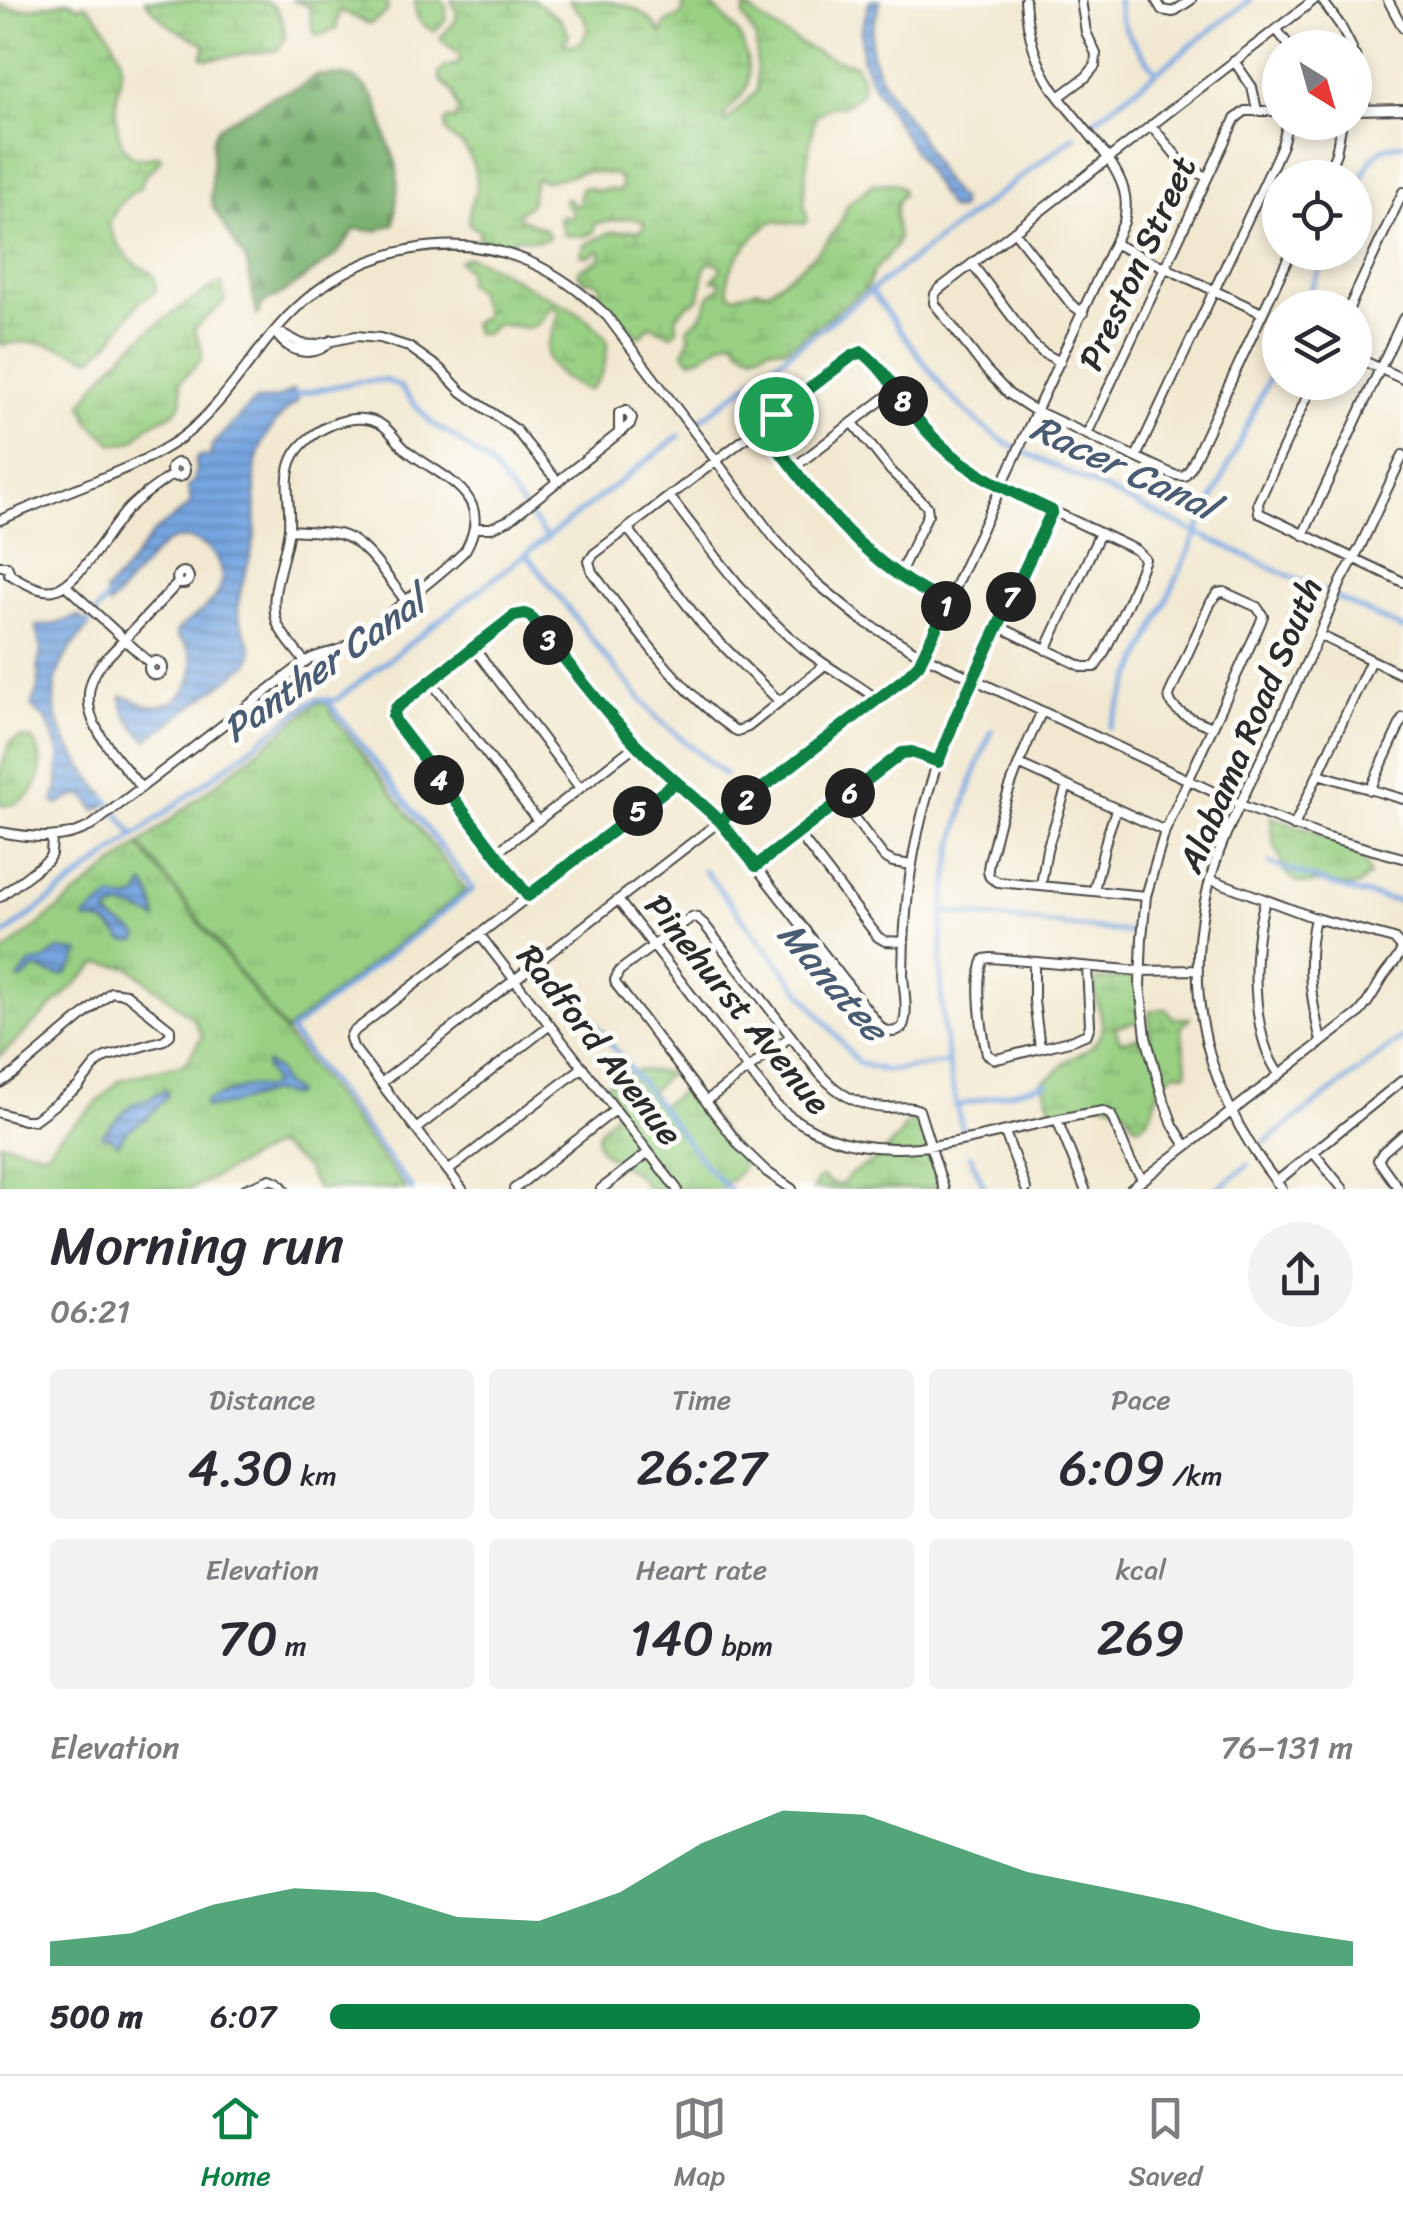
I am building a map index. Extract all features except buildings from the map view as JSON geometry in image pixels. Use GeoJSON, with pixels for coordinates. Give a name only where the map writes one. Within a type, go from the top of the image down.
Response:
{"type":"FeatureCollection","features":[{"type":"Feature","properties":{"kind":"street"},"geometry":{"type":"LineString","coordinates":[[381,1083],[916,668],[1124,222],[1124,188],[1108,159],[1047,79],[1033,48],[1025,0]]}},
{"type":"Feature","properties":{"kind":"street"},"geometry":{"type":"LineString","coordinates":[[1059,97],[1095,66],[1096,54],[1086,32],[1080,0]]}},
{"type":"Feature","properties":{"kind":"street"},"geometry":{"type":"LineString","coordinates":[[1158,3],[1162,10],[1173,12],[1191,0]]}},
{"type":"Feature","properties":{"kind":"street","name":"Preston Street"},"geometry":{"type":"LineString","coordinates":[[1037,411],[997,384],[934,303],[935,294],[1314,0]]}},
{"type":"Feature","properties":{"kind":"street"},"geometry":{"type":"LineString","coordinates":[[1322,0],[1343,30]]}},
{"type":"Feature","properties":{"kind":"street"},"geometry":{"type":"LineString","coordinates":[[1388,0],[1403,28]]}},
{"type":"Feature","properties":{"kind":"street"},"geometry":{"type":"LineString","coordinates":[[1234,62],[1252,87],[1258,110],[1262,110]]}},
{"type":"Feature","properties":{"kind":"street"},"geometry":{"type":"LineString","coordinates":[[1372,110],[1403,109]]}},
{"type":"Feature","properties":{"kind":"street","name":"Preston Street"},"geometry":{"type":"LineString","coordinates":[[1088,434],[1238,115],[1258,110]]}},
{"type":"Feature","properties":{"kind":"street"},"geometry":{"type":"LineString","coordinates":[[1151,125],[1179,160],[1207,178]]}},
{"type":"Feature","properties":{"kind":"street"},"geometry":{"type":"LineString","coordinates":[[1136,457],[1282,140]]}},
{"type":"Feature","properties":{"kind":"street"},"geometry":{"type":"LineString","coordinates":[[1357,290],[1403,192]]}},
{"type":"Feature","properties":{"kind":"street"},"geometry":{"type":"LineString","coordinates":[[1014,232],[1071,304],[1083,313]]}},
{"type":"Feature","properties":{"kind":"street"},"geometry":{"type":"LineString","coordinates":[[1037,411],[1168,472],[1184,476],[1190,469],[1262,314],[1116,244]]}},
{"type":"Feature","properties":{"kind":"street"},"geometry":{"type":"LineString","coordinates":[[0,520],[146,461],[180,438],[207,416],[302,302],[361,263],[427,247],[461,246],[510,255],[559,277],[607,316],[775,539],[812,580],[863,621],[923,655],[1240,803],[1294,826],[1403,858]]}},
{"type":"Feature","properties":{"kind":"street"},"geometry":{"type":"LineString","coordinates":[[972,264],[1032,342],[1060,362]]}},
{"type":"Feature","properties":{"kind":"street"},"geometry":{"type":"LineString","coordinates":[[1303,535],[1403,320]]}},
{"type":"Feature","properties":{"kind":"street"},"geometry":{"type":"LineString","coordinates":[[276,334],[283,334],[301,348],[356,336],[380,338],[409,348],[515,429],[558,482]]}},
{"type":"Feature","properties":{"kind":"street"},"geometry":{"type":"LineString","coordinates":[[825,665],[748,727],[738,730],[724,723],[669,670],[588,562],[862,352],[929,434],[972,470],[1141,552],[1145,560],[1095,667],[1083,666],[998,626]]}},
{"type":"Feature","properties":{"kind":"street"},"geometry":{"type":"LineString","coordinates":[[1372,365],[1403,379]]}},
{"type":"Feature","properties":{"kind":"street"},"geometry":{"type":"LineString","coordinates":[[793,468],[895,390]]}},
{"type":"Feature","properties":{"kind":"street"},"geometry":{"type":"LineString","coordinates":[[1306,400],[1257,508],[1262,516],[1403,582]]}},
{"type":"Feature","properties":{"kind":"street"},"geometry":{"type":"LineString","coordinates":[[0,832],[52,837],[91,826],[305,662],[347,645],[462,556],[474,528],[471,504],[461,487],[408,452],[385,427],[374,422],[360,419],[322,429],[294,455],[287,484],[290,530],[274,608],[280,630],[305,662]]}},
{"type":"Feature","properties":{"kind":"street"},"geometry":{"type":"LineString","coordinates":[[853,423],[891,471],[927,506],[928,514],[899,575]]}},
{"type":"Feature","properties":{"kind":"street"},"geometry":{"type":"LineString","coordinates":[[761,426],[846,532],[899,575],[948,603]]}},
{"type":"Feature","properties":{"kind":"street"},"geometry":{"type":"LineString","coordinates":[[474,528],[498,526],[620,434]]}},
{"type":"Feature","properties":{"kind":"street","name":"Alabama Road South"},"geometry":{"type":"LineString","coordinates":[[1280,1185],[1257,1157],[1230,1111],[1208,1047],[1200,1011],[1198,970],[1202,915],[1220,847],[1403,455]]}},
{"type":"Feature","properties":{"kind":"street"},"geometry":{"type":"LineString","coordinates":[[0,566],[9,567],[5,575],[42,590],[65,585],[105,542],[127,510],[173,474]]}},
{"type":"Feature","properties":{"kind":"street"},"geometry":{"type":"LineString","coordinates":[[670,497],[748,596],[776,624],[825,665],[877,699]]}},
{"type":"Feature","properties":{"kind":"street"},"geometry":{"type":"LineString","coordinates":[[528,896],[393,716],[396,708],[514,616],[525,614],[636,745],[720,821],[878,1024],[893,1032],[905,1025],[904,942],[912,865],[924,810],[938,762],[973,679],[1052,511]]}},
{"type":"Feature","properties":{"kind":"street"},"geometry":{"type":"LineString","coordinates":[[628,528],[704,626],[779,701]]}},
{"type":"Feature","properties":{"kind":"street"},"geometry":{"type":"LineString","coordinates":[[290,530],[340,534],[354,540],[405,600]]}},
{"type":"Feature","properties":{"kind":"street"},"geometry":{"type":"LineString","coordinates":[[1046,650],[1100,534]]}},
{"type":"Feature","properties":{"kind":"street"},"geometry":{"type":"LineString","coordinates":[[141,788],[96,729],[88,694],[93,677],[123,639],[179,582]]}},
{"type":"Feature","properties":{"kind":"street"},"geometry":{"type":"LineString","coordinates":[[65,585],[151,664]]}},
{"type":"Feature","properties":{"kind":"street"},"geometry":{"type":"LineString","coordinates":[[1186,1146],[1173,1124],[1152,1067],[1142,1011],[1140,970],[1146,896],[1164,831],[1260,624],[1262,612],[1257,607],[1228,593],[1218,594],[1209,606],[1168,694],[1170,704],[1212,727]]}},
{"type":"Feature","properties":{"kind":"street"},"geometry":{"type":"LineString","coordinates":[[1318,635],[1403,675]]}},
{"type":"Feature","properties":{"kind":"street"},"geometry":{"type":"LineString","coordinates":[[474,648],[580,788]]}},
{"type":"Feature","properties":{"kind":"street"},"geometry":{"type":"LineString","coordinates":[[1294,826],[1371,660]]}},
{"type":"Feature","properties":{"kind":"street"},"geometry":{"type":"LineString","coordinates":[[431,681],[538,820]]}},
{"type":"Feature","properties":{"kind":"street"},"geometry":{"type":"LineString","coordinates":[[1042,711],[996,833],[990,878],[998,882],[1146,896]]}},
{"type":"Feature","properties":{"kind":"street"},"geometry":{"type":"LineString","coordinates":[[1370,790],[1403,718]]}},
{"type":"Feature","properties":{"kind":"street"},"geometry":{"type":"LineString","coordinates":[[496,853],[636,745]]}},
{"type":"Feature","properties":{"kind":"street"},"geometry":{"type":"LineString","coordinates":[[756,866],[902,753],[912,752],[938,762]]}},
{"type":"Feature","properties":{"kind":"street"},"geometry":{"type":"LineString","coordinates":[[1019,764],[1164,831]]}},
{"type":"Feature","properties":{"kind":"street"},"geometry":{"type":"LineString","coordinates":[[1318,774],[1403,799]]}},
{"type":"Feature","properties":{"kind":"street"},"geometry":{"type":"LineString","coordinates":[[462,1189],[350,1038],[676,782]]}},
{"type":"Feature","properties":{"kind":"street"},"geometry":{"type":"LineString","coordinates":[[1041,885],[1051,834],[1067,786]]}},
{"type":"Feature","properties":{"kind":"street"},"geometry":{"type":"LineString","coordinates":[[841,800],[884,858],[912,865]]}},
{"type":"Feature","properties":{"kind":"street"},"geometry":{"type":"LineString","coordinates":[[1094,890],[1116,810]]}},
{"type":"Feature","properties":{"kind":"street"},"geometry":{"type":"LineString","coordinates":[[798,833],[878,937],[904,942]]}},
{"type":"Feature","properties":{"kind":"street"},"geometry":{"type":"LineString","coordinates":[[0,897],[48,860],[52,837]]}},
{"type":"Feature","properties":{"kind":"street"},"geometry":{"type":"LineString","coordinates":[[1131,1189],[1365,1007],[1400,957],[1402,947],[1394,938],[1316,918],[1210,879]]}},
{"type":"Feature","properties":{"kind":"street","name":"Pinehurst Avenue"},"geometry":{"type":"LineString","coordinates":[[618,900],[794,1125],[822,1144]]}},
{"type":"Feature","properties":{"kind":"street"},"geometry":{"type":"LineString","coordinates":[[1264,901],[1256,945],[1256,991],[1264,1037],[1280,1074]]}},
{"type":"Feature","properties":{"kind":"street"},"geometry":{"type":"LineString","coordinates":[[792,1189],[746,1153],[615,980],[619,971],[688,919],[697,918],[704,924],[827,1082],[846,1096],[872,1106],[916,1107],[944,1189]]}},
{"type":"Feature","properties":{"kind":"street"},"geometry":{"type":"LineString","coordinates":[[1316,918],[1310,976],[1321,1042]]}},
{"type":"Feature","properties":{"kind":"street","name":"Radford Avenue"},"geometry":{"type":"LineString","coordinates":[[479,934],[677,1189]]}},
{"type":"Feature","properties":{"kind":"street"},"geometry":{"type":"LineString","coordinates":[[1087,967],[1088,1034],[1001,1058],[990,1057],[980,1001],[980,968],[984,959],[1198,970]]}},
{"type":"Feature","properties":{"kind":"street"},"geometry":{"type":"LineString","coordinates":[[1034,962],[1040,1048]]}},
{"type":"Feature","properties":{"kind":"street"},"geometry":{"type":"LineString","coordinates":[[0,1083],[111,992],[126,994],[170,1029],[164,1040],[101,1060],[78,1088],[34,1120],[0,1113]]}},
{"type":"Feature","properties":{"kind":"street"},"geometry":{"type":"LineString","coordinates":[[416,1129],[550,1025]]}},
{"type":"Feature","properties":{"kind":"street"},"geometry":{"type":"LineString","coordinates":[[706,1101],[791,1036]]}},
{"type":"Feature","properties":{"kind":"street"},"geometry":{"type":"LineString","coordinates":[[448,1171],[583,1068]]}},
{"type":"Feature","properties":{"kind":"street"},"geometry":{"type":"LineString","coordinates":[[1280,1185],[1314,1152],[1403,1080]]}},
{"type":"Feature","properties":{"kind":"street"},"geometry":{"type":"LineString","coordinates":[[514,1189],[616,1110]]}},
{"type":"Feature","properties":{"kind":"street"},"geometry":{"type":"LineString","coordinates":[[918,1158],[1095,1112],[1108,1112],[1143,1180]]}},
{"type":"Feature","properties":{"kind":"street"},"geometry":{"type":"LineString","coordinates":[[1058,1122],[1085,1189]]}},
{"type":"Feature","properties":{"kind":"street"},"geometry":{"type":"LineString","coordinates":[[1006,1135],[1026,1189]]}},
{"type":"Feature","properties":{"kind":"street"},"geometry":{"type":"LineString","coordinates":[[1399,1189],[1378,1160],[1403,1135]]}},
{"type":"Feature","properties":{"kind":"street"},"geometry":{"type":"LineString","coordinates":[[601,1189],[648,1152]]}},
{"type":"Feature","properties":{"kind":"street"},"geometry":{"type":"LineString","coordinates":[[1314,1152],[1344,1189]]}},
{"type":"Feature","properties":{"kind":"street"},"geometry":{"type":"LineString","coordinates":[[245,1189],[270,1179],[284,1189]]}},
{"type":"Feature","properties":{"kind":"green space"},"geometry":{"type":"Polygon","coordinates":[[[145,0],[265,1],[281,16],[285,38],[278,50],[206,59],[202,57],[204,43],[172,27],[145,0]]]}},
{"type":"Feature","properties":{"kind":"green space"},"geometry":{"type":"Polygon","coordinates":[[[291,0],[381,0],[388,5],[387,12],[370,24],[339,10],[336,29],[318,36],[313,31],[309,6],[291,0]]]}},
{"type":"Feature","properties":{"kind":"green space"},"geometry":{"type":"Polygon","coordinates":[[[415,0],[442,0],[446,20],[434,31],[429,28],[418,19],[415,0]]]}},
{"type":"Feature","properties":{"kind":"green space"},"geometry":{"type":"Polygon","coordinates":[[[451,0],[534,0],[561,20],[569,35],[564,43],[573,45],[582,42],[588,29],[584,17],[568,0],[633,8],[654,23],[661,34],[666,23],[683,14],[686,0],[706,0],[735,29],[747,56],[747,86],[723,117],[726,122],[757,91],[756,38],[743,16],[745,8],[808,48],[855,64],[863,83],[861,93],[845,105],[830,107],[815,116],[805,183],[808,220],[805,224],[772,221],[756,235],[729,275],[730,294],[768,291],[804,264],[841,222],[848,204],[873,184],[894,183],[902,188],[895,217],[895,247],[873,272],[867,288],[786,349],[771,347],[754,354],[734,339],[696,359],[690,360],[684,353],[690,335],[687,328],[701,317],[710,295],[720,288],[720,281],[713,280],[720,265],[711,261],[704,269],[700,298],[676,316],[674,333],[650,325],[637,336],[580,290],[579,286],[596,292],[602,286],[583,281],[578,273],[598,261],[602,253],[598,250],[590,256],[581,255],[584,245],[611,232],[641,230],[643,221],[629,218],[598,223],[594,232],[585,236],[564,235],[559,218],[571,218],[574,214],[564,198],[579,205],[581,188],[618,191],[622,187],[616,175],[585,171],[548,181],[535,180],[530,204],[518,213],[519,218],[545,229],[549,237],[537,241],[516,237],[509,253],[481,244],[480,231],[468,223],[476,177],[467,151],[447,132],[445,122],[454,121],[459,112],[453,92],[439,74],[461,59],[440,39],[457,19],[451,0]]]}},
{"type":"Feature","properties":{"kind":"green space"},"geometry":{"type":"Polygon","coordinates":[[[71,1],[90,8],[120,56],[116,112],[124,148],[136,157],[159,155],[161,159],[140,188],[120,204],[109,226],[125,254],[154,276],[155,293],[140,301],[110,342],[91,359],[47,344],[0,345],[0,5],[25,9],[71,1]]]}},
{"type":"Feature","properties":{"kind":"green space"},"geometry":{"type":"Polygon","coordinates":[[[316,75],[355,79],[374,98],[396,165],[394,224],[376,231],[355,229],[337,254],[284,293],[264,302],[257,315],[247,263],[211,198],[213,138],[218,127],[275,95],[298,88],[316,75]]]}},
{"type":"Feature","properties":{"kind":"green space"},"geometry":{"type":"Polygon","coordinates":[[[467,257],[570,308],[601,332],[608,342],[604,369],[594,385],[588,390],[573,384],[553,368],[547,353],[559,312],[553,304],[539,323],[530,328],[497,324],[485,334],[476,333],[472,324],[485,312],[476,290],[467,284],[467,270],[459,261],[467,257]]]}},
{"type":"Feature","properties":{"kind":"green space"},"geometry":{"type":"Polygon","coordinates":[[[221,282],[225,299],[194,330],[202,359],[180,382],[182,400],[177,410],[147,427],[134,440],[113,444],[90,423],[82,404],[112,366],[144,335],[221,282]]]}},
{"type":"Feature","properties":{"kind":"green space"},"geometry":{"type":"Polygon","coordinates":[[[319,702],[329,705],[331,713],[466,890],[287,1033],[140,844],[319,702]]]}},
{"type":"Feature","properties":{"kind":"green space"},"geometry":{"type":"Polygon","coordinates":[[[31,739],[38,749],[41,771],[23,800],[0,805],[0,770],[11,742],[31,739]]]}},
{"type":"Feature","properties":{"kind":"green space"},"geometry":{"type":"Polygon","coordinates":[[[1271,817],[1345,845],[1366,864],[1369,876],[1351,887],[1298,882],[1286,874],[1274,842],[1271,817]]]}},
{"type":"Feature","properties":{"kind":"green space"},"geometry":{"type":"Polygon","coordinates":[[[139,845],[406,1189],[317,1189],[306,1168],[276,1145],[191,1189],[0,1189],[0,1142],[46,1153],[120,1080],[186,1063],[202,1036],[193,1018],[129,967],[98,963],[0,1056],[0,955],[139,845]]]}},
{"type":"Feature","properties":{"kind":"green space"},"geometry":{"type":"Polygon","coordinates":[[[1136,976],[1141,1021],[1115,1027],[1120,1041],[1150,1036],[1149,1011],[1167,1009],[1173,1018],[1190,1018],[1181,1027],[1188,1072],[1161,1077],[1153,1110],[1139,1126],[1127,1112],[1108,1103],[1053,1112],[1042,1081],[1088,1049],[1101,1034],[1094,985],[1097,980],[1136,976]]]}},
{"type":"Feature","properties":{"kind":"green space"},"geometry":{"type":"Polygon","coordinates":[[[639,1070],[669,1073],[651,1092],[660,1106],[688,1087],[738,1152],[743,1167],[722,1189],[648,1189],[639,1177],[603,1152],[597,1138],[616,1111],[606,1085],[616,1077],[639,1070]]]}},
{"type":"Feature","properties":{"kind":"green space"},"geometry":{"type":"Polygon","coordinates":[[[912,1120],[920,1123],[939,1189],[813,1189],[823,1177],[841,1185],[852,1173],[874,1161],[912,1120]]]}},
{"type":"Feature","properties":{"kind":"water"},"geometry":{"type":"Polygon","coordinates":[[[870,0],[881,0],[871,39],[875,64],[942,178],[961,200],[960,209],[948,207],[871,81],[862,59],[861,31],[870,0]]]}},
{"type":"Feature","properties":{"kind":"water"},"geometry":{"type":"Polygon","coordinates":[[[293,390],[298,401],[269,432],[256,462],[255,532],[238,609],[251,658],[247,665],[147,740],[126,715],[122,696],[156,707],[172,702],[188,687],[193,666],[191,655],[176,632],[217,595],[222,577],[220,567],[209,549],[189,539],[179,539],[155,553],[109,606],[105,592],[153,533],[189,506],[188,487],[195,479],[196,459],[210,457],[212,445],[254,401],[278,398],[293,390]]]}},
{"type":"Feature","properties":{"kind":"water"},"geometry":{"type":"Polygon","coordinates":[[[78,616],[89,626],[65,658],[56,678],[54,697],[63,734],[109,801],[95,810],[85,795],[58,805],[53,802],[61,756],[47,721],[31,706],[37,691],[41,652],[36,626],[78,616]]]}},
{"type":"Feature","properties":{"kind":"water"},"geometry":{"type":"Polygon","coordinates":[[[144,884],[152,896],[157,920],[126,908],[107,914],[136,933],[136,941],[124,941],[108,925],[85,920],[112,897],[138,897],[144,884]]]}},
{"type":"Feature","properties":{"kind":"water"},"geometry":{"type":"Polygon","coordinates":[[[57,950],[80,952],[64,975],[36,968],[18,979],[29,964],[44,961],[57,950]]]}},
{"type":"Feature","properties":{"kind":"water"},"geometry":{"type":"Polygon","coordinates":[[[267,1063],[277,1070],[283,1084],[295,1092],[294,1096],[272,1092],[232,1104],[203,1106],[207,1100],[246,1087],[269,1086],[273,1083],[265,1067],[267,1063]]]}},
{"type":"Feature","properties":{"kind":"water"},"geometry":{"type":"Polygon","coordinates":[[[165,1089],[168,1095],[117,1144],[110,1136],[103,1137],[132,1104],[165,1089]]]}},
{"type":"Feature","properties":{"kind":"waterway"},"geometry":{"type":"LineString","coordinates":[[1118,0],[1126,30],[1157,72]]}},
{"type":"Feature","properties":{"kind":"waterway","name":"Panther Canal"},"geometry":{"type":"LineString","coordinates":[[1092,122],[1250,0]]}},
{"type":"Feature","properties":{"kind":"waterway","name":"Panther Canal"},"geometry":{"type":"LineString","coordinates":[[699,421],[1075,136]]}},
{"type":"Feature","properties":{"kind":"waterway"},"geometry":{"type":"LineString","coordinates":[[1372,160],[1383,149],[1403,144]]}},
{"type":"Feature","properties":{"kind":"waterway"},"geometry":{"type":"LineString","coordinates":[[1310,290],[1320,270]]}},
{"type":"Feature","properties":{"kind":"waterway","name":"Racer Canal"},"geometry":{"type":"LineString","coordinates":[[871,291],[947,393],[1009,445],[1403,629]]}},
{"type":"Feature","properties":{"kind":"waterway"},"geometry":{"type":"LineString","coordinates":[[291,399],[355,382],[385,380],[400,387],[432,424],[490,465],[547,538]]}},
{"type":"Feature","properties":{"kind":"waterway"},"geometry":{"type":"LineString","coordinates":[[1110,727],[1262,394]]}},
{"type":"Feature","properties":{"kind":"waterway","name":"Panther Canal"},"geometry":{"type":"LineString","coordinates":[[0,938],[310,703],[336,700],[679,436]]}},
{"type":"Feature","properties":{"kind":"waterway"},"geometry":{"type":"LineString","coordinates":[[526,554],[657,718],[725,775]]}},
{"type":"Feature","properties":{"kind":"waterway"},"geometry":{"type":"LineString","coordinates":[[83,629],[110,595]]}},
{"type":"Feature","properties":{"kind":"waterway"},"geometry":{"type":"LineString","coordinates":[[326,699],[473,889],[290,1031],[412,1189]]}},
{"type":"Feature","properties":{"kind":"waterway"},"geometry":{"type":"LineString","coordinates":[[964,1134],[944,1033],[942,930],[958,828],[992,731]]}},
{"type":"Feature","properties":{"kind":"waterway"},"geometry":{"type":"LineString","coordinates":[[106,798],[135,836]]}},
{"type":"Feature","properties":{"kind":"waterway"},"geometry":{"type":"LineString","coordinates":[[1269,863],[1354,892],[1403,902]]}},
{"type":"Feature","properties":{"kind":"waterway","name":"Manatee"},"geometry":{"type":"LineString","coordinates":[[704,870],[858,1063],[887,1071],[948,1063]]}},
{"type":"Feature","properties":{"kind":"waterway"},"geometry":{"type":"LineString","coordinates":[[944,912],[1135,933]]}},
{"type":"Feature","properties":{"kind":"waterway"},"geometry":{"type":"LineString","coordinates":[[560,979],[707,1167],[729,1189]]}},
{"type":"Feature","properties":{"kind":"waterway"},"geometry":{"type":"LineString","coordinates":[[1264,1143],[1403,1037]]}},
{"type":"Feature","properties":{"kind":"waterway"},"geometry":{"type":"LineString","coordinates":[[956,1106],[1047,1083]]}},
{"type":"Feature","properties":{"kind":"waterway"},"geometry":{"type":"LineString","coordinates":[[970,1155],[985,1189]]}},
{"type":"Feature","properties":{"kind":"waterway"},"geometry":{"type":"LineString","coordinates":[[1217,1189],[1248,1165]]}},
{"type":"Feature","properties":{"kind":"route"},"geometry":{"type":"LineString","coordinates":[[776,414],[761,426],[836,521],[892,570],[948,603],[919,664],[720,821],[636,745],[530,616],[514,616],[396,708],[393,716],[528,896],[676,782],[720,821],[756,866],[902,753],[912,752],[938,762],[1052,511],[984,478],[950,454],[862,352],[776,414]]}}]}
